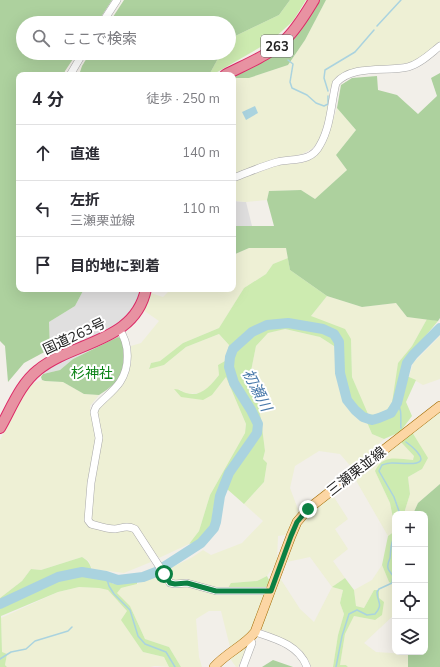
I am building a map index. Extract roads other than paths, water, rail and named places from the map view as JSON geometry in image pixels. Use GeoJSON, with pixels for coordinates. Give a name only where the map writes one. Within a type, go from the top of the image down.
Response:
{"type":"FeatureCollection","features":[{"type":"Feature","properties":{"kind":"highway","name":"263"},"geometry":{"type":"LineString","coordinates":[[231,72],[270,51],[287,38],[302,21],[314,0]]}},
{"type":"Feature","properties":{"kind":"highway","name":"国道263号"},"geometry":{"type":"LineString","coordinates":[[0,428],[26,382],[36,371],[55,358],[109,336],[119,329],[128,322],[138,310],[145,292]]}},
{"type":"Feature","properties":{"kind":"main road","name":"三瀬栗並線"},"geometry":{"type":"LineString","coordinates":[[253,635],[297,522],[308,509],[440,406]]}},
{"type":"Feature","properties":{"kind":"main road"},"geometry":{"type":"LineString","coordinates":[[214,667],[253,635]]}},
{"type":"Feature","properties":{"kind":"street"},"geometry":{"type":"LineString","coordinates":[[107,16],[117,0]]}},
{"type":"Feature","properties":{"kind":"street"},"geometry":{"type":"LineString","coordinates":[[236,177],[278,162],[298,160],[309,157],[316,151],[321,145],[329,120],[336,82],[340,78],[360,71],[408,67],[416,64],[440,46]]}},
{"type":"Feature","properties":{"kind":"street"},"geometry":{"type":"LineString","coordinates":[[72,72],[79,60]]}},
{"type":"Feature","properties":{"kind":"street"},"geometry":{"type":"LineString","coordinates":[[119,329],[123,334],[127,351],[126,368],[120,383],[96,407],[94,412],[99,438],[91,483],[88,520],[91,524],[103,527],[115,529],[126,526],[134,528],[170,583],[187,583],[216,591],[271,591]]}},
{"type":"Feature","properties":{"kind":"street"},"geometry":{"type":"LineString","coordinates":[[243,667],[252,643],[253,635],[292,647],[300,654],[307,667]]}},
{"type":"Feature","properties":{"kind":"water"},"geometry":{"type":"Polygon","coordinates":[[[255,106],[258,113],[246,120],[242,112],[255,106]]]}},
{"type":"Feature","properties":{"kind":"waterway"},"geometry":{"type":"LineString","coordinates":[[377,26],[401,0]]}},
{"type":"Feature","properties":{"kind":"waterway"},"geometry":{"type":"LineString","coordinates":[[328,91],[324,78],[325,70],[355,52],[374,30]]}},
{"type":"Feature","properties":{"kind":"waterway"},"geometry":{"type":"LineString","coordinates":[[288,60],[293,64],[290,82],[292,88],[307,95],[316,103],[324,106],[328,104],[328,96]]}},
{"type":"Feature","properties":{"kind":"waterway","name":"初瀬川"},"geometry":{"type":"LineString","coordinates":[[0,604],[58,577],[82,572],[106,576],[118,580],[143,577],[156,572],[201,543],[214,528],[220,496],[229,473],[257,433],[258,424],[234,383],[229,367],[233,349],[252,332],[267,325],[288,323],[323,329],[334,334],[339,342],[340,373],[347,400],[363,417],[372,420],[391,413],[397,403],[407,363],[440,328]]}},
{"type":"Feature","properties":{"kind":"waterway"},"geometry":{"type":"LineString","coordinates":[[397,403],[401,412],[401,428]]}},
{"type":"Feature","properties":{"kind":"waterway"},"geometry":{"type":"LineString","coordinates":[[399,511],[394,497],[379,471],[382,465],[386,464],[412,464],[420,461],[421,458],[418,453],[406,442]]}},
{"type":"Feature","properties":{"kind":"waterway"},"geometry":{"type":"LineString","coordinates":[[336,667],[342,636],[349,614],[357,610],[367,615],[375,614],[380,605],[377,592],[379,589],[392,583],[393,576],[388,565],[392,542]]}},
{"type":"Feature","properties":{"kind":"waterway"},"geometry":{"type":"LineString","coordinates":[[106,576],[109,586],[114,594],[130,610],[138,636],[145,644],[166,652],[175,667]]}},
{"type":"Feature","properties":{"kind":"waterway"},"geometry":{"type":"LineString","coordinates":[[0,659],[11,652],[26,649],[35,641],[68,631],[72,627]]}},
{"type":"Feature","properties":{"kind":"park label","name":"杉神社"},"geometry":{"type":"Point","coordinates":[92,373]}}]}
